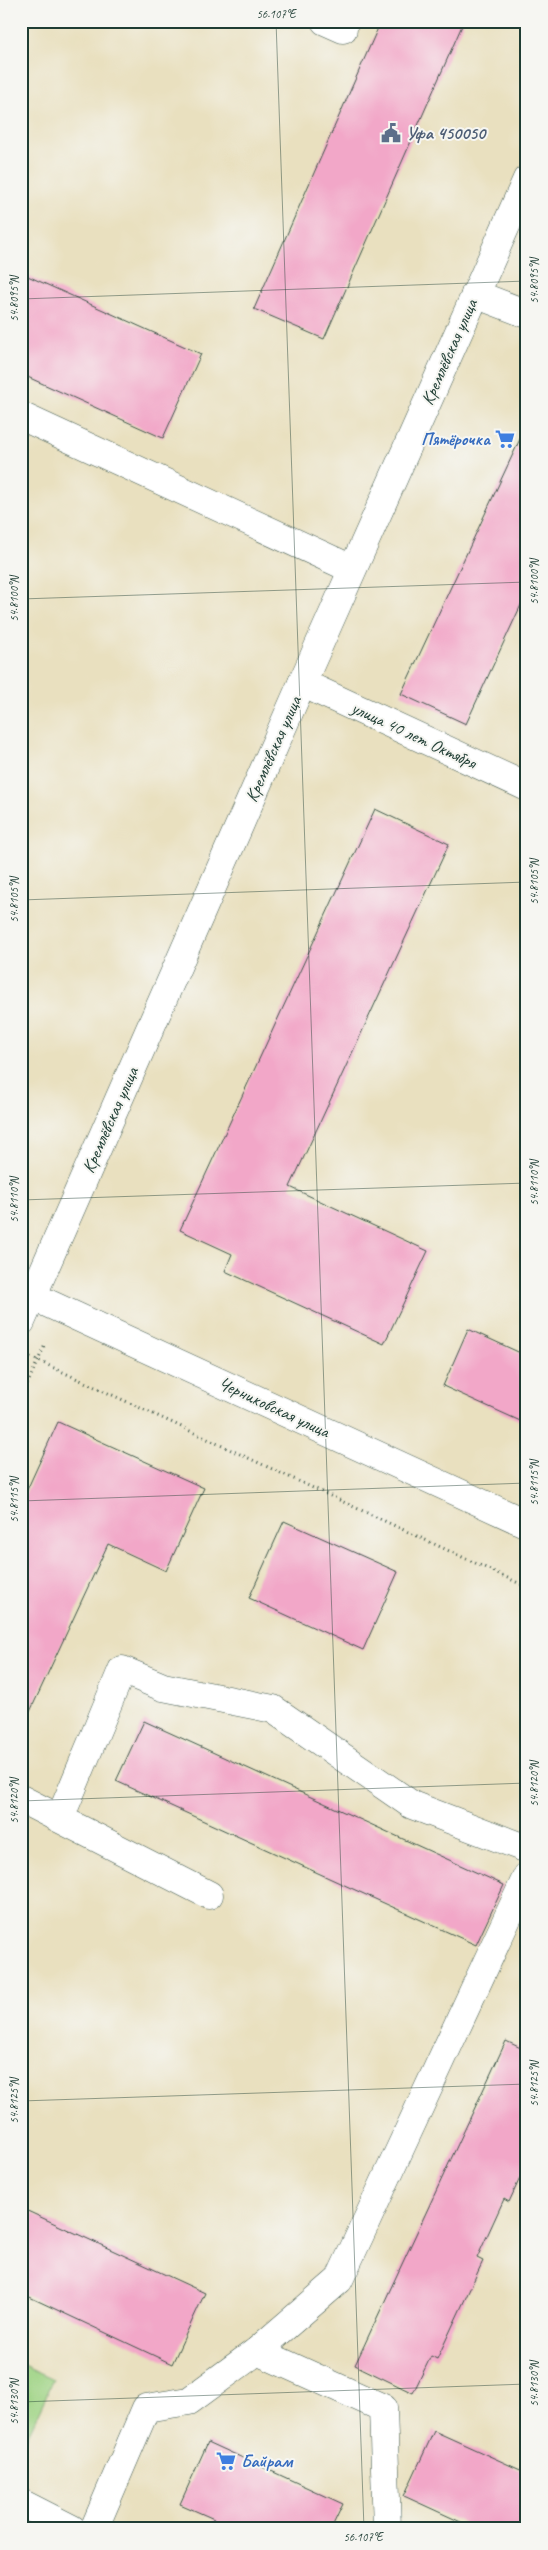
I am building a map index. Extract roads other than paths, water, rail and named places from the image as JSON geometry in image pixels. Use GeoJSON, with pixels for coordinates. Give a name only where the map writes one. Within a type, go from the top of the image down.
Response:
{"type":"FeatureCollection","features":[{"type":"Feature","properties":{"kind":"street","name":"Кремлёвская улица"},"geometry":{"type":"LineString","coordinates":[[21,1322],[27,1293],[527,179]]}},
{"type":"Feature","properties":{"kind":"street"},"geometry":{"type":"LineString","coordinates":[[475,294],[527,314]]}},
{"type":"Feature","properties":{"kind":"street"},"geometry":{"type":"LineString","coordinates":[[21,416],[352,568]]}},
{"type":"Feature","properties":{"kind":"street","name":"улица 40 лет Октября"},"geometry":{"type":"LineString","coordinates":[[302,683],[527,787]]}},
{"type":"Feature","properties":{"kind":"street","name":"Черниковская улица"},"geometry":{"type":"LineString","coordinates":[[27,1293],[527,1524]]}},
{"type":"Feature","properties":{"kind":"street"},"geometry":{"type":"LineString","coordinates":[[60,1818],[122,1670],[163,1687],[273,1709],[412,1805],[527,1849]]}},
{"type":"Feature","properties":{"kind":"street"},"geometry":{"type":"LineString","coordinates":[[21,1799],[208,1895]]}},
{"type":"Feature","properties":{"kind":"street"},"geometry":{"type":"LineString","coordinates":[[94,2529],[146,2408],[189,2401],[257,2351],[338,2280],[527,1876]]}},
{"type":"Feature","properties":{"kind":"street"},"geometry":{"type":"LineString","coordinates":[[257,2351],[383,2408],[386,2529]]}},
{"type":"Feature","properties":{"kind":"street"},"geometry":{"type":"LineString","coordinates":[[21,2503],[72,2529]]}},
{"type":"Feature","properties":{"kind":"place","name":"Уфа 450050"},"geometry":{"type":"Point","coordinates":[391,133]}},
{"type":"Feature","properties":{"kind":"place","name":"Пятёрочка"},"geometry":{"type":"Point","coordinates":[505,439]}},
{"type":"Feature","properties":{"kind":"place","name":"Байрам"},"geometry":{"type":"Point","coordinates":[226,2461]}}]}
